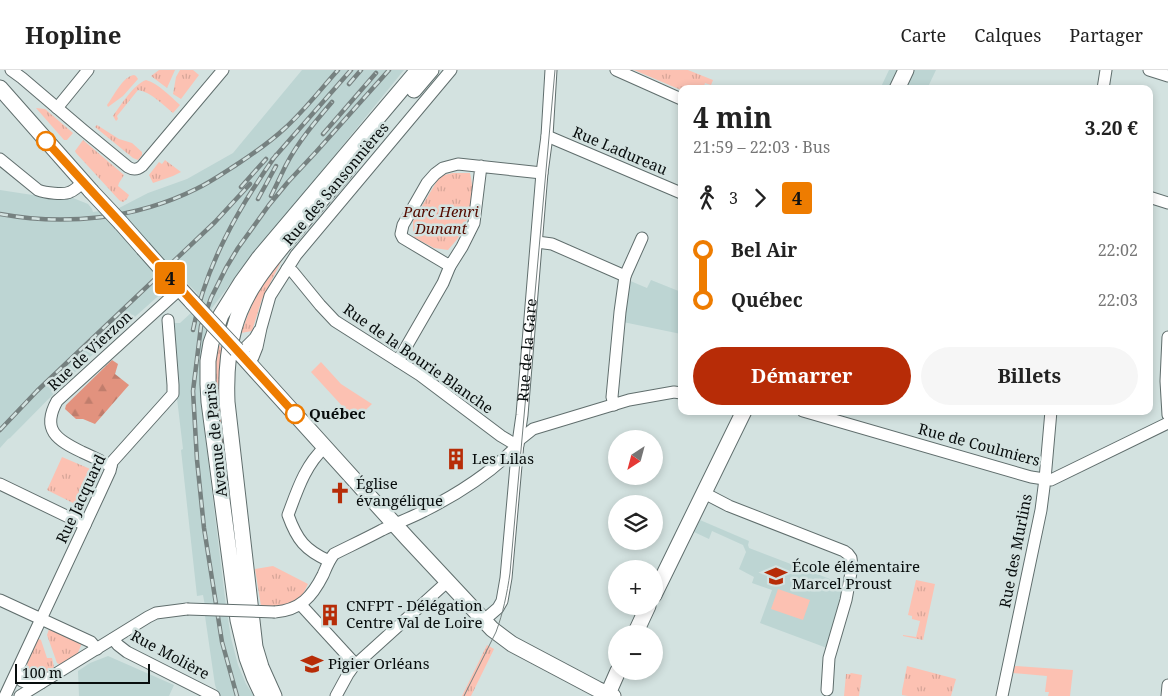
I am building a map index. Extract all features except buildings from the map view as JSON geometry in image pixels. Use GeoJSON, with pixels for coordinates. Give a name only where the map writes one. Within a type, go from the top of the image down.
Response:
{"type":"FeatureCollection","features":[{"type":"Feature","properties":{"kind":"main road","name":"Avenue de Paris"},"geometry":{"type":"LineString","coordinates":[[263,696],[247,658],[238,620],[209,402],[208,361],[211,343],[222,315],[259,258],[418,70]]}},
{"type":"Feature","properties":{"kind":"main road","name":"Avenue de Paris"},"geometry":{"type":"LineString","coordinates":[[274,696],[261,667],[256,647],[230,430],[226,375],[228,353],[234,328],[241,308],[267,264],[431,70]]}},
{"type":"Feature","properties":{"kind":"main road"},"geometry":{"type":"LineString","coordinates":[[899,85],[906,70]]}},
{"type":"Feature","properties":{"kind":"main road"},"geometry":{"type":"LineString","coordinates":[[2,93],[483,621],[512,644],[608,696],[614,680]]}},
{"type":"Feature","properties":{"kind":"main road"},"geometry":{"type":"LineString","coordinates":[[663,577],[742,415]]}},
{"type":"Feature","properties":{"kind":"street"},"geometry":{"type":"LineString","coordinates":[[11,70],[25,74],[57,108],[128,167],[136,170],[142,166],[223,70]]}},
{"type":"Feature","properties":{"kind":"street"},"geometry":{"type":"LineString","coordinates":[[57,108],[88,70]]}},
{"type":"Feature","properties":{"kind":"street","name":"Rue des Sansonnières"},"geometry":{"type":"LineString","coordinates":[[241,355],[255,353],[270,296],[302,248],[450,70]]}},
{"type":"Feature","properties":{"kind":"street","name":"Rue de la Gare"},"geometry":{"type":"LineString","coordinates":[[483,621],[501,605],[506,578],[522,415],[542,173],[547,136],[551,70]]}},
{"type":"Feature","properties":{"kind":"street"},"geometry":{"type":"LineString","coordinates":[[616,70],[678,97]]}},
{"type":"Feature","properties":{"kind":"street"},"geometry":{"type":"LineString","coordinates":[[1104,85],[1106,70]]}},
{"type":"Feature","properties":{"kind":"street"},"geometry":{"type":"LineString","coordinates":[[1149,70],[1168,76]]}},
{"type":"Feature","properties":{"kind":"street","name":"Rue Ladureau"},"geometry":{"type":"LineString","coordinates":[[547,136],[678,192]]}},
{"type":"Feature","properties":{"kind":"street"},"geometry":{"type":"LineString","coordinates":[[0,159],[43,192],[68,193],[87,186]]}},
{"type":"Feature","properties":{"kind":"street"},"geometry":{"type":"LineString","coordinates":[[450,266],[404,238],[401,234],[403,225],[427,183],[435,174],[443,168],[458,164],[542,173]]}},
{"type":"Feature","properties":{"kind":"street"},"geometry":{"type":"LineString","coordinates":[[398,361],[443,283],[450,266],[474,223],[481,166]]}},
{"type":"Feature","properties":{"kind":"street"},"geometry":{"type":"LineString","coordinates":[[1153,198],[1168,203]]}},
{"type":"Feature","properties":{"kind":"street"},"geometry":{"type":"LineString","coordinates":[[614,405],[612,397],[625,276],[642,238]]}},
{"type":"Feature","properties":{"kind":"street"},"geometry":{"type":"LineString","coordinates":[[537,242],[552,244],[625,276]]}},
{"type":"Feature","properties":{"kind":"street","name":"Rue de la Bourie Blanche"},"geometry":{"type":"LineString","coordinates":[[287,269],[293,272],[335,321],[420,375],[501,436],[511,442],[518,443]]}},
{"type":"Feature","properties":{"kind":"street","name":"Rue de Vierzon"},"geometry":{"type":"LineString","coordinates":[[110,466],[58,438],[53,432],[50,423],[51,412],[57,401],[180,289]]}},
{"type":"Feature","properties":{"kind":"street","name":"Rue Jacquard"},"geometry":{"type":"LineString","coordinates":[[5,696],[110,471],[113,460],[173,394],[174,385],[168,320]]}},
{"type":"Feature","properties":{"kind":"street"},"geometry":{"type":"LineString","coordinates":[[1168,337],[1166,381],[1168,415]]}},
{"type":"Feature","properties":{"kind":"street"},"geometry":{"type":"LineString","coordinates":[[20,696],[156,613],[187,609],[284,612],[301,605],[318,585],[334,554],[424,512],[461,490],[502,460],[533,429],[636,399],[678,393]]}},
{"type":"Feature","properties":{"kind":"street","name":"Rue de Coulmiers"},"geometry":{"type":"LineString","coordinates":[[817,415],[1024,475],[1051,480],[1168,424]]}},
{"type":"Feature","properties":{"kind":"street","name":"Rue des Murlins"},"geometry":{"type":"LineString","coordinates":[[1002,696],[1039,519],[1045,479],[1051,415]]}},
{"type":"Feature","properties":{"kind":"street"},"geometry":{"type":"LineString","coordinates":[[325,448],[317,454],[311,463],[288,515],[292,527],[308,549],[330,561]]}},
{"type":"Feature","properties":{"kind":"street"},"geometry":{"type":"LineString","coordinates":[[0,484],[85,525]]}},
{"type":"Feature","properties":{"kind":"street"},"geometry":{"type":"LineString","coordinates":[[704,493],[729,506],[844,551],[851,558],[852,567],[846,600],[829,658],[827,690]]}},
{"type":"Feature","properties":{"kind":"street"},"geometry":{"type":"LineString","coordinates":[[336,696],[348,674],[356,665],[447,582]]}},
{"type":"Feature","properties":{"kind":"street"},"geometry":{"type":"LineString","coordinates":[[0,600],[92,642],[97,649]]}},
{"type":"Feature","properties":{"kind":"street"},"geometry":{"type":"LineString","coordinates":[[301,605],[356,665]]}},
{"type":"Feature","properties":{"kind":"street","name":"Rue Molière"},"geometry":{"type":"LineString","coordinates":[[113,639],[127,652],[214,696]]}},
{"type":"Feature","properties":{"kind":"street"},"geometry":{"type":"LineString","coordinates":[[17,672],[22,681],[30,684],[41,683]]}},
{"type":"Feature","properties":{"kind":"street"},"geometry":{"type":"LineString","coordinates":[[1167,696],[1168,685]]}},
{"type":"Feature","properties":{"kind":"shaded area"},"geometry":{"type":"Polygon","coordinates":[[[302,70],[404,70],[212,308],[205,336],[200,371],[200,394],[231,638],[238,665],[246,684],[254,696],[219,696],[215,685],[203,595],[197,596],[171,348],[171,323],[180,323],[192,312],[197,293],[177,273],[168,273],[169,278],[165,290],[90,357],[0,448],[0,190],[39,196],[73,198],[88,204],[93,212],[119,208],[148,193],[187,179],[233,153],[302,70]]]}},
{"type":"Feature","properties":{"kind":"shaded area"},"geometry":{"type":"Polygon","coordinates":[[[889,70],[936,70],[929,85],[882,85],[889,70]]]}},
{"type":"Feature","properties":{"kind":"shaded area"},"geometry":{"type":"Polygon","coordinates":[[[628,280],[647,288],[651,280],[678,291],[678,333],[623,322],[628,280]]]}},
{"type":"Feature","properties":{"kind":"shaded area"},"geometry":{"type":"Polygon","coordinates":[[[700,520],[749,541],[749,548],[843,584],[827,648],[760,623],[772,590],[752,583],[754,577],[739,569],[746,552],[743,545],[712,531],[709,539],[694,532],[700,520]]]}},
{"type":"Feature","properties":{"kind":"shaded area"},"geometry":{"type":"Polygon","coordinates":[[[108,656],[174,685],[169,696],[79,696],[78,671],[90,663],[108,656]]]}},
{"type":"Feature","properties":{"kind":"green space"},"geometry":{"type":"Polygon","coordinates":[[[159,70],[175,70],[167,88],[151,76],[159,70]]]}},
{"type":"Feature","properties":{"kind":"green space"},"geometry":{"type":"Polygon","coordinates":[[[180,70],[193,70],[199,75],[181,99],[173,94],[176,77],[180,70]]]}},
{"type":"Feature","properties":{"kind":"green space"},"geometry":{"type":"Polygon","coordinates":[[[634,70],[688,70],[713,80],[711,85],[705,83],[704,85],[678,85],[678,89],[634,70]]]}},
{"type":"Feature","properties":{"kind":"green space"},"geometry":{"type":"Polygon","coordinates":[[[134,75],[138,79],[123,96],[108,107],[107,105],[122,83],[134,75]]]}},
{"type":"Feature","properties":{"kind":"green space"},"geometry":{"type":"Polygon","coordinates":[[[146,80],[160,87],[180,105],[173,113],[152,96],[138,90],[117,116],[118,119],[116,121],[113,116],[136,86],[146,80]]]}},
{"type":"Feature","properties":{"kind":"green space"},"geometry":{"type":"Polygon","coordinates":[[[36,108],[45,109],[73,133],[67,140],[64,140],[36,108]]]}},
{"type":"Feature","properties":{"kind":"green space"},"geometry":{"type":"Polygon","coordinates":[[[97,125],[119,139],[132,143],[142,152],[142,155],[138,160],[133,158],[95,127],[97,125]]]}},
{"type":"Feature","properties":{"kind":"green space"},"geometry":{"type":"Polygon","coordinates":[[[83,140],[124,175],[118,186],[129,195],[123,202],[76,153],[75,151],[83,140]]]}},
{"type":"Feature","properties":{"kind":"green space"},"geometry":{"type":"Polygon","coordinates":[[[165,160],[181,172],[153,183],[149,175],[159,162],[162,164],[165,160]]]}},
{"type":"Feature","properties":{"kind":"green space","name":"Parc Henri Dunant"},"geometry":{"type":"Polygon","coordinates":[[[453,173],[470,173],[472,195],[470,210],[461,234],[448,250],[434,248],[413,237],[413,221],[440,176],[453,173]]]}},
{"type":"Feature","properties":{"kind":"green space"},"geometry":{"type":"Polygon","coordinates":[[[283,258],[262,299],[252,331],[241,333],[263,283],[283,258]]]}},
{"type":"Feature","properties":{"kind":"green space"},"geometry":{"type":"Polygon","coordinates":[[[217,343],[225,352],[246,606],[237,604],[213,395],[213,370],[217,343]]]}},
{"type":"Feature","properties":{"kind":"green space"},"geometry":{"type":"Polygon","coordinates":[[[112,360],[118,364],[115,374],[129,385],[95,424],[83,419],[76,419],[65,409],[66,405],[112,360]]]}},
{"type":"Feature","properties":{"kind":"green space"},"geometry":{"type":"Polygon","coordinates":[[[321,362],[341,384],[372,404],[355,420],[311,372],[321,362]]]}},
{"type":"Feature","properties":{"kind":"green space"},"geometry":{"type":"Polygon","coordinates":[[[62,457],[95,471],[79,506],[47,490],[62,457]]]}},
{"type":"Feature","properties":{"kind":"green space"},"geometry":{"type":"Polygon","coordinates":[[[273,566],[308,584],[302,596],[290,604],[277,608],[261,606],[255,569],[273,566]]]}},
{"type":"Feature","properties":{"kind":"green space"},"geometry":{"type":"Polygon","coordinates":[[[916,580],[935,584],[923,640],[903,636],[916,637],[920,621],[912,619],[912,616],[908,615],[916,580]]]}},
{"type":"Feature","properties":{"kind":"green space"},"geometry":{"type":"Polygon","coordinates":[[[778,589],[810,600],[803,620],[771,609],[778,589]]]}},
{"type":"Feature","properties":{"kind":"green space"},"geometry":{"type":"Polygon","coordinates":[[[52,628],[82,643],[77,655],[61,665],[57,663],[47,635],[49,629],[52,628]]]}},
{"type":"Feature","properties":{"kind":"green space"},"geometry":{"type":"Polygon","coordinates":[[[38,639],[41,640],[47,658],[52,658],[54,667],[38,679],[27,678],[23,673],[38,639]]]}},
{"type":"Feature","properties":{"kind":"green space"},"geometry":{"type":"Polygon","coordinates":[[[487,645],[494,649],[471,696],[462,696],[487,645]]]}},
{"type":"Feature","properties":{"kind":"green space"},"geometry":{"type":"Polygon","coordinates":[[[907,666],[956,679],[951,696],[902,695],[907,666]]]}},
{"type":"Feature","properties":{"kind":"green space"},"geometry":{"type":"Polygon","coordinates":[[[1015,666],[1073,670],[1070,696],[1048,696],[1049,692],[1045,692],[1047,676],[1013,673],[1015,666]]]}},
{"type":"Feature","properties":{"kind":"green space"},"geometry":{"type":"Polygon","coordinates":[[[846,674],[862,675],[859,696],[844,696],[846,674]]]}},
{"type":"Feature","properties":{"kind":"tram line"},"geometry":{"type":"LineString","coordinates":[[464,696],[496,632],[501,618],[510,573],[555,70]]}},
{"type":"Feature","properties":{"kind":"railway"},"geometry":{"type":"LineString","coordinates":[[0,214],[50,219],[100,217],[125,213],[173,199],[213,180],[268,143],[298,115],[338,70]]}},
{"type":"Feature","properties":{"kind":"railway"},"geometry":{"type":"LineString","coordinates":[[272,160],[351,70]]}},
{"type":"Feature","properties":{"kind":"railway"},"geometry":{"type":"LineString","coordinates":[[349,84],[361,70]]}},
{"type":"Feature","properties":{"kind":"railway"},"geometry":{"type":"LineString","coordinates":[[237,696],[222,642],[204,528],[197,460],[193,391],[201,326],[211,298],[226,268],[269,205],[389,70]]}},
{"type":"Feature","properties":{"kind":"railway"},"geometry":{"type":"LineString","coordinates":[[323,134],[376,73]]}},
{"type":"Feature","properties":{"kind":"railway"},"geometry":{"type":"LineString","coordinates":[[271,196],[296,148],[332,102]]}},
{"type":"Feature","properties":{"kind":"railway"},"geometry":{"type":"LineString","coordinates":[[193,330],[198,306],[225,238],[249,195],[276,155]]}},
{"type":"Feature","properties":{"kind":"railway"},"geometry":{"type":"LineString","coordinates":[[241,187],[266,159]]}},
{"type":"Feature","properties":{"kind":"railway"},"geometry":{"type":"LineString","coordinates":[[258,199],[276,166]]}},
{"type":"Feature","properties":{"kind":"railway"},"geometry":{"type":"LineString","coordinates":[[0,430],[37,391],[215,222],[250,184]]}},
{"type":"Feature","properties":{"kind":"bus line","name":"4"},"geometry":{"type":"LineString","coordinates":[[46,141],[295,414]]}},
{"type":"Feature","properties":{"kind":"place","name":"Québec"},"geometry":{"type":"Point","coordinates":[295,414]}},
{"type":"Feature","properties":{"kind":"place","name":"Les Lilas"},"geometry":{"type":"Point","coordinates":[456,459]}},
{"type":"Feature","properties":{"kind":"place","name":"Église évangélique"},"geometry":{"type":"Point","coordinates":[340,493]}},
{"type":"Feature","properties":{"kind":"place","name":"École élémentaire Marcel Proust"},"geometry":{"type":"Point","coordinates":[776,576]}},
{"type":"Feature","properties":{"kind":"place","name":"CNFPT - Délégation Centre Val de Loire"},"geometry":{"type":"Point","coordinates":[330,615]}},
{"type":"Feature","properties":{"kind":"place","name":"Pigier Orléans"},"geometry":{"type":"Point","coordinates":[312,664]}}]}
